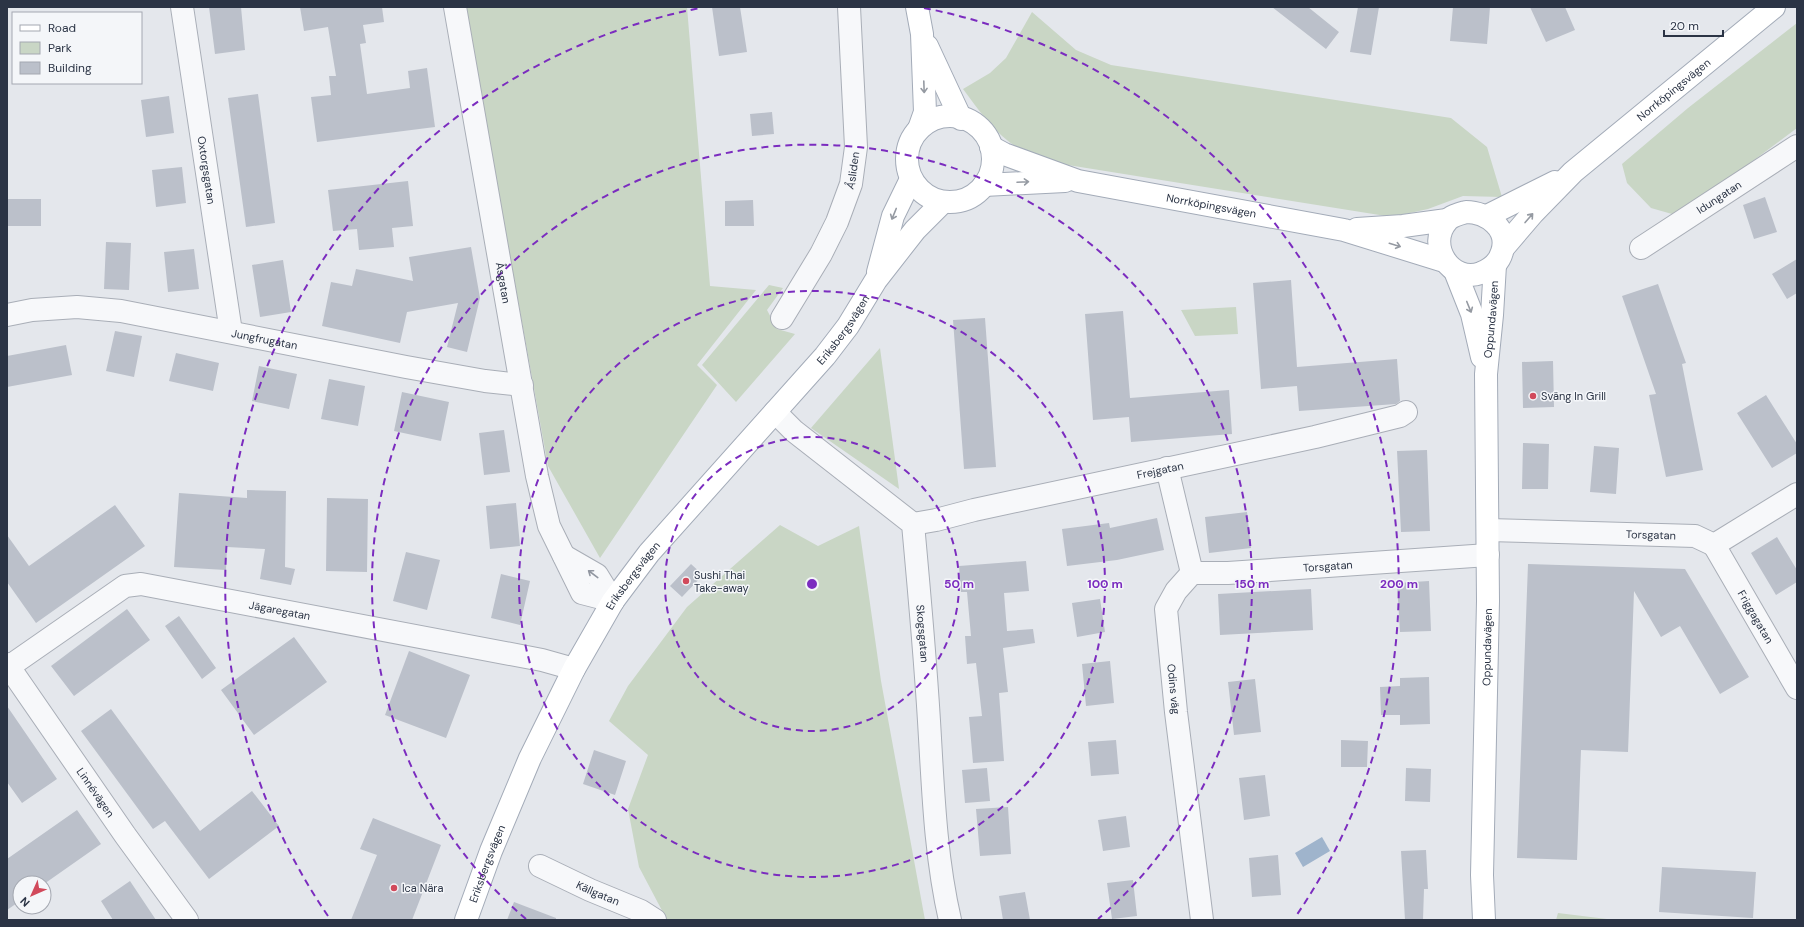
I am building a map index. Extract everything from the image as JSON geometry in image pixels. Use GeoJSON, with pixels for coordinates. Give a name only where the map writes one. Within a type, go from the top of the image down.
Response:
{"type":"FeatureCollection","features":[{"type":"Feature","properties":{"kind":"main road"},"geometry":{"type":"LineString","coordinates":[[917,7],[922,34],[925,112],[919,129]]}},
{"type":"Feature","properties":{"kind":"main road","name":"Norrköpingsvägen"},"geometry":{"type":"LineString","coordinates":[[1499,256],[1533,214],[1573,172],[1774,7]]}},
{"type":"Feature","properties":{"kind":"main road"},"geometry":{"type":"LineString","coordinates":[[922,34],[962,119]]}},
{"type":"Feature","properties":{"kind":"main road"},"geometry":{"type":"LineString","coordinates":[[952,117],[962,119],[971,123],[980,130],[991,148],[992,168],[990,176],[984,185],[975,193],[963,200],[943,202],[926,195],[911,179],[907,157],[908,147],[912,138],[919,129],[929,122],[937,119],[952,117]]}},
{"type":"Feature","properties":{"kind":"main road","name":"Norrköpingsvägen"},"geometry":{"type":"LineString","coordinates":[[991,148],[1078,181],[1344,230],[1449,266]]}},
{"type":"Feature","properties":{"kind":"main road","name":"Norrköpingsvägen"},"geometry":{"type":"LineString","coordinates":[[1487,216],[1524,199],[1573,172]]}},
{"type":"Feature","properties":{"kind":"main road","name":"Eriksbergsvägen"},"geometry":{"type":"LineString","coordinates":[[876,280],[893,216],[911,179]]}},
{"type":"Feature","properties":{"kind":"main road","name":"Norrköpingsvägen"},"geometry":{"type":"LineString","coordinates":[[984,185],[1078,181]]}},
{"type":"Feature","properties":{"kind":"main road","name":"Eriksbergsvägen"},"geometry":{"type":"LineString","coordinates":[[466,920],[491,851],[530,758],[574,669],[613,601],[649,553],[830,350],[848,326],[876,280],[916,230],[943,202]]}},
{"type":"Feature","properties":{"kind":"main road"},"geometry":{"type":"LineString","coordinates":[[1466,212],[1477,212],[1487,216],[1499,229],[1503,237],[1499,256],[1486,271],[1468,276],[1449,266],[1438,241],[1441,230],[1448,220],[1466,212]]}},
{"type":"Feature","properties":{"kind":"main road","name":"Norrköpingsvägen"},"geometry":{"type":"LineString","coordinates":[[1344,230],[1403,226],[1448,220]]}},
{"type":"Feature","properties":{"kind":"main road","name":"Oppundavägen"},"geometry":{"type":"LineString","coordinates":[[1484,920],[1482,875],[1488,555],[1486,374],[1499,256]]}},
{"type":"Feature","properties":{"kind":"main road","name":"Oppundavägen"},"geometry":{"type":"LineString","coordinates":[[1449,266],[1472,314],[1486,374]]}},
{"type":"Feature","properties":{"kind":"street","name":"Oxtorgsgatan"},"geometry":{"type":"LineString","coordinates":[[182,7],[231,332]]}},
{"type":"Feature","properties":{"kind":"street","name":"Åsgatan"},"geometry":{"type":"LineString","coordinates":[[455,7],[537,476],[549,526],[564,556],[597,575],[613,601]]}},
{"type":"Feature","properties":{"kind":"street","name":"Åsliden"},"geometry":{"type":"LineString","coordinates":[[782,318],[821,254],[837,222],[851,184],[856,147],[849,7]]}},
{"type":"Feature","properties":{"kind":"street","name":"Idungatan"},"geometry":{"type":"LineString","coordinates":[[1641,248],[1797,146]]}},
{"type":"Feature","properties":{"kind":"street","name":"Jungfrugatan"},"geometry":{"type":"LineString","coordinates":[[7,315],[32,310],[77,307],[121,311],[485,381],[522,385]]}},
{"type":"Feature","properties":{"kind":"street"},"geometry":{"type":"LineString","coordinates":[[776,412],[794,431],[913,524]]}},
{"type":"Feature","properties":{"kind":"street","name":"Frejgatan"},"geometry":{"type":"LineString","coordinates":[[913,524],[1315,437],[1400,416],[1406,412]]}},
{"type":"Feature","properties":{"kind":"street"},"geometry":{"type":"LineString","coordinates":[[1167,468],[1192,573]]}},
{"type":"Feature","properties":{"kind":"street"},"geometry":{"type":"LineString","coordinates":[[1714,545],[1797,494]]}},
{"type":"Feature","properties":{"kind":"street","name":"Skogsgatan"},"geometry":{"type":"LineString","coordinates":[[913,524],[924,636],[933,795],[944,895],[950,920]]}},
{"type":"Feature","properties":{"kind":"street","name":"Torsgatan"},"geometry":{"type":"LineString","coordinates":[[1488,530],[1695,536],[1714,545]]}},
{"type":"Feature","properties":{"kind":"street","name":"Friggagatan"},"geometry":{"type":"LineString","coordinates":[[1714,545],[1797,688]]}},
{"type":"Feature","properties":{"kind":"street","name":"Torsgatan"},"geometry":{"type":"LineString","coordinates":[[1192,573],[1488,555]]}},
{"type":"Feature","properties":{"kind":"street","name":"Odins väg"},"geometry":{"type":"LineString","coordinates":[[1192,573],[1176,591],[1166,609],[1176,712],[1202,920]]}},
{"type":"Feature","properties":{"kind":"street","name":"Jägaregatan"},"geometry":{"type":"LineString","coordinates":[[8,666],[125,586],[141,584],[534,659],[574,669]]}},
{"type":"Feature","properties":{"kind":"street","name":"Linnévägen"},"geometry":{"type":"LineString","coordinates":[[8,666],[125,835],[187,920]]}},
{"type":"Feature","properties":{"kind":"street","name":"Källgatan"},"geometry":{"type":"LineString","coordinates":[[540,866],[641,912],[655,920]]}},
{"type":"Feature","properties":{"kind":"green space"},"geometry":{"type":"Polygon","coordinates":[[[465,7],[687,7],[710,286],[756,290],[697,365],[717,385],[600,558],[548,466],[465,7]]]}},
{"type":"Feature","properties":{"kind":"green space"},"geometry":{"type":"Polygon","coordinates":[[[1032,12],[1076,50],[1111,65],[1451,118],[1487,147],[1502,197],[1463,196],[1428,209],[1392,217],[1049,162],[1036,157],[1026,153],[1005,139],[983,115],[963,89],[990,73],[1006,58],[1032,12]]]}},
{"type":"Feature","properties":{"kind":"green space"},"geometry":{"type":"Polygon","coordinates":[[[1797,23],[1797,128],[1679,216],[1651,208],[1627,183],[1622,164],[1688,108],[1797,23]]]}},
{"type":"Feature","properties":{"kind":"green space"},"geometry":{"type":"Polygon","coordinates":[[[769,285],[783,288],[767,310],[777,329],[795,334],[736,402],[702,365],[769,285]]]}},
{"type":"Feature","properties":{"kind":"green space"},"geometry":{"type":"Polygon","coordinates":[[[1236,307],[1238,334],[1195,336],[1181,310],[1236,307]]]}},
{"type":"Feature","properties":{"kind":"green space"},"geometry":{"type":"Polygon","coordinates":[[[880,348],[899,489],[811,428],[880,348]]]}},
{"type":"Feature","properties":{"kind":"green space"},"geometry":{"type":"Polygon","coordinates":[[[780,525],[818,546],[859,526],[881,681],[925,920],[667,920],[639,867],[628,809],[648,755],[609,721],[628,686],[687,607],[780,525]]]}},
{"type":"Feature","properties":{"kind":"green space"},"geometry":{"type":"Polygon","coordinates":[[[1558,913],[1615,920],[1556,920],[1558,913]]]}},
{"type":"Feature","properties":{"kind":"water"},"geometry":{"type":"Polygon","coordinates":[[[1322,837],[1330,851],[1303,867],[1295,853],[1322,837]]]}},
{"type":"Feature","properties":{"kind":"building"},"geometry":{"type":"Polygon","coordinates":[[[209,7],[241,7],[245,50],[215,54],[209,7]]]}},
{"type":"Feature","properties":{"kind":"building"},"geometry":{"type":"Polygon","coordinates":[[[300,7],[382,7],[384,22],[363,25],[366,43],[360,44],[367,94],[410,88],[408,71],[427,68],[435,127],[317,142],[311,97],[331,95],[329,76],[336,76],[328,27],[304,31],[300,7]]]}},
{"type":"Feature","properties":{"kind":"building"},"geometry":{"type":"Polygon","coordinates":[[[712,7],[740,7],[747,52],[719,56],[712,7]]]}},
{"type":"Feature","properties":{"kind":"building"},"geometry":{"type":"Polygon","coordinates":[[[1272,7],[1308,7],[1339,32],[1326,49],[1272,7]]]}},
{"type":"Feature","properties":{"kind":"building"},"geometry":{"type":"Polygon","coordinates":[[[1358,7],[1379,7],[1371,55],[1350,52],[1358,7]]]}},
{"type":"Feature","properties":{"kind":"building"},"geometry":{"type":"Polygon","coordinates":[[[1453,7],[1490,7],[1487,44],[1450,41],[1453,7]]]}},
{"type":"Feature","properties":{"kind":"building"},"geometry":{"type":"Polygon","coordinates":[[[1530,7],[1565,7],[1575,30],[1546,42],[1530,7]]]}},
{"type":"Feature","properties":{"kind":"building"},"geometry":{"type":"Polygon","coordinates":[[[258,94],[275,223],[246,227],[228,98],[258,94]]]}},
{"type":"Feature","properties":{"kind":"building"},"geometry":{"type":"Polygon","coordinates":[[[169,96],[174,133],[146,137],[141,100],[169,96]]]}},
{"type":"Feature","properties":{"kind":"building"},"geometry":{"type":"Polygon","coordinates":[[[772,112],[774,134],[752,136],[750,114],[772,112]]]}},
{"type":"Feature","properties":{"kind":"building"},"geometry":{"type":"Polygon","coordinates":[[[182,167],[186,203],[156,207],[152,170],[182,167]]]}},
{"type":"Feature","properties":{"kind":"building"},"geometry":{"type":"Polygon","coordinates":[[[408,181],[413,226],[392,228],[394,247],[359,250],[357,229],[333,231],[328,190],[408,181]]]}},
{"type":"Feature","properties":{"kind":"building"},"geometry":{"type":"Polygon","coordinates":[[[1765,197],[1777,232],[1754,239],[1743,205],[1765,197]]]}},
{"type":"Feature","properties":{"kind":"building"},"geometry":{"type":"Polygon","coordinates":[[[7,199],[41,199],[41,226],[7,226],[7,199]]]}},
{"type":"Feature","properties":{"kind":"building"},"geometry":{"type":"Polygon","coordinates":[[[753,200],[754,226],[725,226],[725,201],[753,200]]]}},
{"type":"Feature","properties":{"kind":"building"},"geometry":{"type":"Polygon","coordinates":[[[106,242],[131,243],[129,290],[104,289],[106,242]]]}},
{"type":"Feature","properties":{"kind":"building"},"geometry":{"type":"Polygon","coordinates":[[[471,247],[480,298],[467,352],[447,347],[458,303],[407,312],[400,343],[322,326],[331,282],[352,286],[356,269],[413,281],[409,257],[471,247]]]}},
{"type":"Feature","properties":{"kind":"building"},"geometry":{"type":"Polygon","coordinates":[[[194,249],[199,289],[168,292],[164,252],[194,249]]]}},
{"type":"Feature","properties":{"kind":"building"},"geometry":{"type":"Polygon","coordinates":[[[1797,259],[1797,293],[1787,299],[1772,274],[1797,259]]]}},
{"type":"Feature","properties":{"kind":"building"},"geometry":{"type":"Polygon","coordinates":[[[283,260],[291,312],[260,317],[252,265],[283,260]]]}},
{"type":"Feature","properties":{"kind":"building"},"geometry":{"type":"Polygon","coordinates":[[[1291,280],[1297,367],[1397,359],[1400,401],[1396,404],[1299,411],[1297,386],[1261,389],[1253,283],[1291,280]]]}},
{"type":"Feature","properties":{"kind":"building"},"geometry":{"type":"Polygon","coordinates":[[[1658,284],[1686,363],[1682,364],[1703,470],[1666,477],[1649,395],[1656,394],[1622,296],[1658,284]]]}},
{"type":"Feature","properties":{"kind":"building"},"geometry":{"type":"Polygon","coordinates":[[[1123,311],[1130,398],[1229,390],[1232,434],[1131,442],[1129,417],[1093,420],[1085,314],[1123,311]]]}},
{"type":"Feature","properties":{"kind":"building"},"geometry":{"type":"Polygon","coordinates":[[[985,318],[996,467],[964,469],[953,320],[985,318]]]}},
{"type":"Feature","properties":{"kind":"building"},"geometry":{"type":"Polygon","coordinates":[[[115,331],[142,336],[134,377],[106,371],[115,331]]]}},
{"type":"Feature","properties":{"kind":"building"},"geometry":{"type":"Polygon","coordinates":[[[66,345],[72,375],[7,387],[7,356],[66,345]]]}},
{"type":"Feature","properties":{"kind":"building"},"geometry":{"type":"Polygon","coordinates":[[[176,353],[219,363],[213,391],[169,381],[176,353]]]}},
{"type":"Feature","properties":{"kind":"building"},"geometry":{"type":"Polygon","coordinates":[[[1553,361],[1554,407],[1523,408],[1522,362],[1553,361]]]}},
{"type":"Feature","properties":{"kind":"building"},"geometry":{"type":"Polygon","coordinates":[[[259,366],[297,374],[289,409],[252,401],[259,366]]]}},
{"type":"Feature","properties":{"kind":"building"},"geometry":{"type":"Polygon","coordinates":[[[329,379],[365,386],[358,426],[321,419],[329,379]]]}},
{"type":"Feature","properties":{"kind":"building"},"geometry":{"type":"Polygon","coordinates":[[[402,392],[449,402],[441,441],[394,431],[402,392]]]}},
{"type":"Feature","properties":{"kind":"building"},"geometry":{"type":"Polygon","coordinates":[[[1766,395],[1797,444],[1797,453],[1772,468],[1737,413],[1766,395]]]}},
{"type":"Feature","properties":{"kind":"building"},"geometry":{"type":"Polygon","coordinates":[[[504,430],[510,472],[484,475],[479,433],[504,430]]]}},
{"type":"Feature","properties":{"kind":"building"},"geometry":{"type":"Polygon","coordinates":[[[1523,443],[1549,444],[1548,489],[1522,489],[1523,443]]]}},
{"type":"Feature","properties":{"kind":"building"},"geometry":{"type":"Polygon","coordinates":[[[1594,446],[1619,448],[1616,494],[1590,492],[1594,446]]]}},
{"type":"Feature","properties":{"kind":"building"},"geometry":{"type":"Polygon","coordinates":[[[1427,450],[1430,531],[1401,532],[1397,451],[1427,450]]]}},
{"type":"Feature","properties":{"kind":"building"},"geometry":{"type":"Polygon","coordinates":[[[247,490],[286,491],[285,567],[295,569],[291,585],[260,579],[265,549],[227,547],[226,570],[174,567],[179,493],[247,498],[247,490]]]}},
{"type":"Feature","properties":{"kind":"building"},"geometry":{"type":"Polygon","coordinates":[[[327,498],[368,499],[367,572],[326,571],[327,498]]]}},
{"type":"Feature","properties":{"kind":"building"},"geometry":{"type":"Polygon","coordinates":[[[516,503],[520,546],[490,549],[486,506],[516,503]]]}},
{"type":"Feature","properties":{"kind":"building"},"geometry":{"type":"Polygon","coordinates":[[[115,505],[145,546],[36,623],[7,582],[7,535],[29,566],[115,505]]]}},
{"type":"Feature","properties":{"kind":"building"},"geometry":{"type":"Polygon","coordinates":[[[1247,512],[1251,548],[1209,553],[1205,517],[1247,512]]]}},
{"type":"Feature","properties":{"kind":"building"},"geometry":{"type":"Polygon","coordinates":[[[1157,518],[1164,550],[1117,560],[1067,566],[1062,529],[1109,523],[1110,528],[1157,518]]]}},
{"type":"Feature","properties":{"kind":"building"},"geometry":{"type":"Polygon","coordinates":[[[1777,537],[1797,570],[1797,582],[1776,595],[1751,553],[1777,537]]]}},
{"type":"Feature","properties":{"kind":"building"},"geometry":{"type":"Polygon","coordinates":[[[406,552],[440,560],[427,610],[393,601],[406,552]]]}},
{"type":"Feature","properties":{"kind":"building"},"geometry":{"type":"Polygon","coordinates":[[[1026,561],[1029,591],[1004,593],[1007,631],[1033,629],[1035,643],[1003,648],[1008,692],[999,693],[1004,761],[973,763],[969,717],[982,716],[976,663],[967,664],[965,636],[971,636],[967,592],[961,592],[959,566],[1026,561]]]}},
{"type":"Feature","properties":{"kind":"building","name":"Sushi Thai Take-away"},"geometry":{"type":"Polygon","coordinates":[[[691,564],[703,575],[682,597],[670,586],[691,564]]]}},
{"type":"Feature","properties":{"kind":"building"},"geometry":{"type":"Polygon","coordinates":[[[1528,564],[1685,569],[1749,677],[1720,694],[1680,626],[1661,637],[1634,591],[1628,752],[1581,750],[1577,860],[1517,858],[1528,564]]]}},
{"type":"Feature","properties":{"kind":"building"},"geometry":{"type":"Polygon","coordinates":[[[501,574],[530,581],[520,625],[491,618],[501,574]]]}},
{"type":"Feature","properties":{"kind":"building"},"geometry":{"type":"Polygon","coordinates":[[[1429,581],[1431,631],[1400,632],[1397,583],[1429,581]]]}},
{"type":"Feature","properties":{"kind":"building"},"geometry":{"type":"Polygon","coordinates":[[[1311,589],[1313,630],[1220,635],[1218,594],[1311,589]]]}},
{"type":"Feature","properties":{"kind":"building"},"geometry":{"type":"Polygon","coordinates":[[[1100,599],[1105,632],[1077,637],[1072,603],[1100,599]]]}},
{"type":"Feature","properties":{"kind":"building"},"geometry":{"type":"Polygon","coordinates":[[[127,609],[150,640],[74,696],[51,666],[127,609]]]}},
{"type":"Feature","properties":{"kind":"building"},"geometry":{"type":"Polygon","coordinates":[[[179,616],[216,668],[202,679],[165,626],[179,616]]]}},
{"type":"Feature","properties":{"kind":"building"},"geometry":{"type":"Polygon","coordinates":[[[294,637],[327,682],[254,735],[221,690],[294,637]]]}},
{"type":"Feature","properties":{"kind":"building"},"geometry":{"type":"Polygon","coordinates":[[[409,651],[470,675],[446,738],[385,715],[409,651]]]}},
{"type":"Feature","properties":{"kind":"building"},"geometry":{"type":"Polygon","coordinates":[[[1110,661],[1114,703],[1086,706],[1082,664],[1110,661]]]}},
{"type":"Feature","properties":{"kind":"building"},"geometry":{"type":"Polygon","coordinates":[[[1429,677],[1430,724],[1400,725],[1400,715],[1381,715],[1380,687],[1400,686],[1400,678],[1429,677]]]}},
{"type":"Feature","properties":{"kind":"building"},"geometry":{"type":"Polygon","coordinates":[[[1255,679],[1261,732],[1234,735],[1228,682],[1255,679]]]}},
{"type":"Feature","properties":{"kind":"building"},"geometry":{"type":"Polygon","coordinates":[[[7,706],[57,779],[22,803],[7,782],[7,706]]]}},
{"type":"Feature","properties":{"kind":"building"},"geometry":{"type":"Polygon","coordinates":[[[111,709],[200,831],[252,791],[279,826],[209,879],[165,821],[153,829],[81,731],[111,709]]]}},
{"type":"Feature","properties":{"kind":"building"},"geometry":{"type":"Polygon","coordinates":[[[1116,740],[1119,774],[1091,776],[1088,742],[1116,740]]]}},
{"type":"Feature","properties":{"kind":"building"},"geometry":{"type":"Polygon","coordinates":[[[1341,740],[1368,741],[1367,767],[1341,767],[1341,740]]]}},
{"type":"Feature","properties":{"kind":"building"},"geometry":{"type":"Polygon","coordinates":[[[594,750],[626,761],[615,795],[583,784],[594,750]]]}},
{"type":"Feature","properties":{"kind":"building"},"geometry":{"type":"Polygon","coordinates":[[[987,768],[990,801],[965,803],[962,770],[987,768]]]}},
{"type":"Feature","properties":{"kind":"building"},"geometry":{"type":"Polygon","coordinates":[[[1406,768],[1431,769],[1430,802],[1405,801],[1406,768]]]}},
{"type":"Feature","properties":{"kind":"building"},"geometry":{"type":"Polygon","coordinates":[[[1265,775],[1270,816],[1244,820],[1239,778],[1265,775]]]}},
{"type":"Feature","properties":{"kind":"building"},"geometry":{"type":"Polygon","coordinates":[[[1008,807],[1011,854],[980,856],[976,809],[1008,807]]]}},
{"type":"Feature","properties":{"kind":"building"},"geometry":{"type":"Polygon","coordinates":[[[77,810],[101,844],[52,878],[52,875],[12,875],[12,907],[7,910],[7,859],[77,810]]]}},
{"type":"Feature","properties":{"kind":"building"},"geometry":{"type":"Polygon","coordinates":[[[1126,816],[1130,847],[1103,851],[1098,820],[1126,816]]]}},
{"type":"Feature","properties":{"kind":"building","name":"Ica Nära"},"geometry":{"type":"Polygon","coordinates":[[[373,818],[441,845],[412,920],[351,920],[377,855],[360,849],[373,818]]]}},
{"type":"Feature","properties":{"kind":"building"},"geometry":{"type":"Polygon","coordinates":[[[1426,850],[1428,889],[1424,889],[1423,920],[1405,920],[1401,851],[1426,850]]]}},
{"type":"Feature","properties":{"kind":"building"},"geometry":{"type":"Polygon","coordinates":[[[1278,855],[1281,895],[1252,897],[1249,858],[1278,855]]]}},
{"type":"Feature","properties":{"kind":"building"},"geometry":{"type":"Polygon","coordinates":[[[1662,867],[1756,872],[1753,918],[1659,912],[1662,867]]]}},
{"type":"Feature","properties":{"kind":"building"},"geometry":{"type":"Polygon","coordinates":[[[1133,880],[1137,916],[1112,919],[1107,883],[1133,880]]]}},
{"type":"Feature","properties":{"kind":"building"},"geometry":{"type":"Polygon","coordinates":[[[130,881],[156,920],[113,920],[101,901],[130,881]]]}},
{"type":"Feature","properties":{"kind":"building"},"geometry":{"type":"Polygon","coordinates":[[[1025,892],[1030,920],[1003,920],[999,896],[1025,892]]]}},
{"type":"Feature","properties":{"kind":"building"},"geometry":{"type":"Polygon","coordinates":[[[514,902],[556,918],[556,920],[507,920],[514,902]]]}},
{"type":"Feature","properties":{"kind":"place","name":"Sväng In Grill"},"geometry":{"type":"Point","coordinates":[1533,396]}},
{"type":"Feature","properties":{"kind":"place","name":"Sushi Thai Take-away"},"geometry":{"type":"Point","coordinates":[686,581]}},
{"type":"Feature","properties":{"kind":"place","name":"Ica Nära"},"geometry":{"type":"Point","coordinates":[394,888]}}]}
